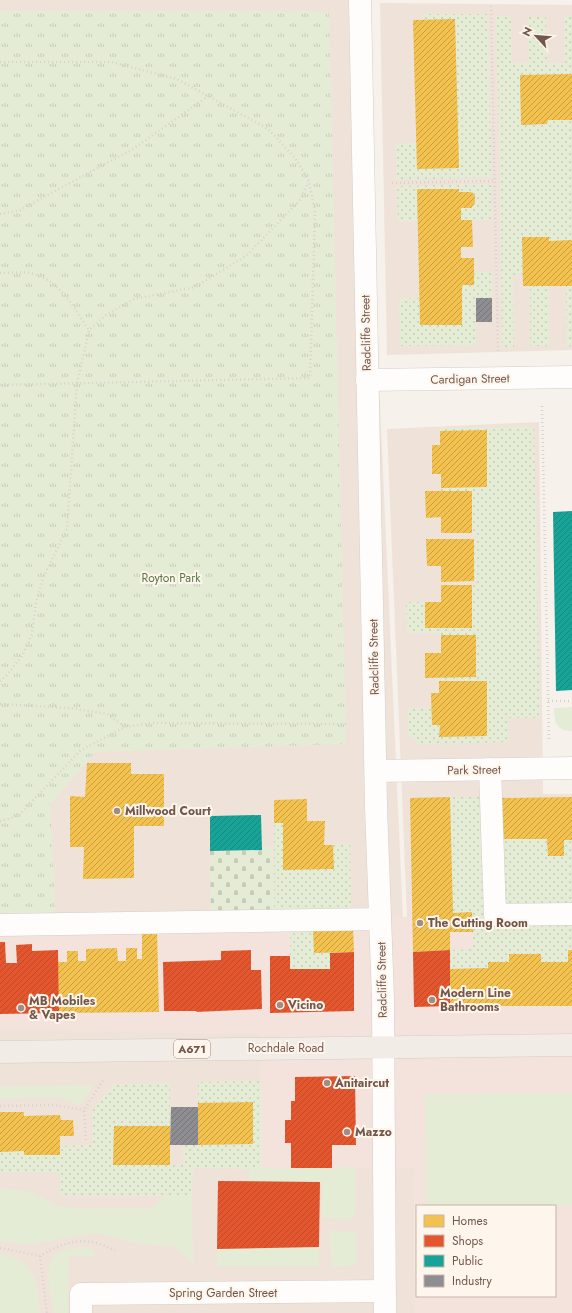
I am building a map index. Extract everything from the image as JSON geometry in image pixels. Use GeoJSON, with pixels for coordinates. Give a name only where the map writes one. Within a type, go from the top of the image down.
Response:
{"type":"FeatureCollection","features":[{"type":"Feature","properties":{"kind":"main road","name":"Rochdale Road"},"geometry":{"type":"LineString","coordinates":[[0,1052],[572,1045]]}},
{"type":"Feature","properties":{"kind":"street","name":"Radcliffe Street"},"geometry":{"type":"LineString","coordinates":[[360,0],[367,380],[383,1047],[385,1313]]}},
{"type":"Feature","properties":{"kind":"street","name":"Cardigan Street"},"geometry":{"type":"LineString","coordinates":[[367,380],[572,377]]}},
{"type":"Feature","properties":{"kind":"street","name":"Park Street"},"geometry":{"type":"LineString","coordinates":[[376,771],[572,768]]}},
{"type":"Feature","properties":{"kind":"street"},"geometry":{"type":"LineString","coordinates":[[490,769],[495,915],[572,914]]}},
{"type":"Feature","properties":{"kind":"street"},"geometry":{"type":"LineString","coordinates":[[0,925],[380,919]]}},
{"type":"Feature","properties":{"kind":"street","name":"Spring Garden Street"},"geometry":{"type":"LineString","coordinates":[[81,1313],[81,1294],[385,1291]]}},
{"type":"Feature","properties":{"kind":"path"},"geometry":{"type":"LineString","coordinates":[[491,6],[496,181],[498,353]]}},
{"type":"Feature","properties":{"kind":"path"},"geometry":{"type":"LineString","coordinates":[[0,62],[111,62],[177,79],[207,97],[268,129],[295,158],[309,181],[315,213],[310,378],[0,385]]}},
{"type":"Feature","properties":{"kind":"path"},"geometry":{"type":"LineString","coordinates":[[0,214],[20,210],[133,149],[207,97]]}},
{"type":"Feature","properties":{"kind":"path"},"geometry":{"type":"LineString","coordinates":[[0,681],[8,675],[22,656],[32,634],[36,602],[44,576],[67,529],[77,384],[89,330],[106,315],[134,299],[195,287],[246,256],[277,226],[301,199],[309,181]]}},
{"type":"Feature","properties":{"kind":"path"},"geometry":{"type":"LineString","coordinates":[[390,183],[496,181]]}},
{"type":"Feature","properties":{"kind":"path"},"geometry":{"type":"LineString","coordinates":[[0,272],[33,274],[48,280],[64,293],[89,330]]}},
{"type":"Feature","properties":{"kind":"path"},"geometry":{"type":"LineString","coordinates":[[542,404],[549,748]]}},
{"type":"Feature","properties":{"kind":"path"},"geometry":{"type":"LineString","coordinates":[[548,701],[572,701]]}},
{"type":"Feature","properties":{"kind":"path"},"geometry":{"type":"LineString","coordinates":[[0,704],[70,708],[107,714],[125,727]]}},
{"type":"Feature","properties":{"kind":"path"},"geometry":{"type":"LineString","coordinates":[[0,821],[18,816],[81,750],[125,727],[151,723],[353,724]]}},
{"type":"Feature","properties":{"kind":"path"},"geometry":{"type":"LineString","coordinates":[[86,1140],[84,1110],[105,1077]]}},
{"type":"Feature","properties":{"kind":"path"},"geometry":{"type":"LineString","coordinates":[[0,1106],[53,1105],[84,1110]]}},
{"type":"Feature","properties":{"kind":"path"},"geometry":{"type":"LineString","coordinates":[[0,1248],[40,1256],[58,1246],[89,1240],[101,1243],[115,1251]]}},
{"type":"Feature","properties":{"kind":"path"},"geometry":{"type":"LineString","coordinates":[[40,1256],[46,1313]]}},
{"type":"Feature","properties":{"kind":"shaded area"},"geometry":{"type":"Polygon","coordinates":[[[0,0],[362,0],[414,1167],[415,1313],[0,1313],[0,0]]]}},
{"type":"Feature","properties":{"kind":"shaded area"},"geometry":{"type":"Polygon","coordinates":[[[380,3],[572,5],[572,350],[387,355],[380,3]]]}},
{"type":"Feature","properties":{"kind":"shaded area"},"geometry":{"type":"Polygon","coordinates":[[[539,422],[543,794],[572,794],[572,919],[407,917],[387,429],[539,422]]]}},
{"type":"Feature","properties":{"kind":"shaded area"},"geometry":{"type":"Polygon","coordinates":[[[258,915],[572,919],[572,1313],[415,1313],[414,1167],[260,1171],[261,1034],[0,1030],[0,920],[258,915]]]}},
{"type":"Feature","properties":{"kind":"green space","name":"Royton Park"},"geometry":{"type":"Polygon","coordinates":[[[0,11],[329,12],[346,744],[95,752],[50,805],[56,920],[0,920],[0,11]]]}},
{"type":"Feature","properties":{"kind":"green space"},"geometry":{"type":"Polygon","coordinates":[[[423,14],[487,14],[492,177],[397,180],[395,144],[416,143],[417,169],[458,168],[455,19],[423,20],[423,14]]]}},
{"type":"Feature","properties":{"kind":"green space"},"geometry":{"type":"Polygon","coordinates":[[[496,16],[511,16],[512,63],[529,63],[528,17],[546,17],[547,63],[565,63],[564,16],[572,16],[572,74],[520,75],[521,125],[547,124],[548,120],[572,120],[572,240],[549,241],[522,237],[523,274],[513,275],[514,347],[502,347],[496,16]]]}},
{"type":"Feature","properties":{"kind":"green space"},"geometry":{"type":"Polygon","coordinates":[[[491,184],[492,220],[461,220],[461,208],[471,208],[475,203],[475,195],[459,192],[458,189],[418,189],[418,221],[398,221],[397,186],[491,184]]]}},
{"type":"Feature","properties":{"kind":"green space"},"geometry":{"type":"Polygon","coordinates":[[[474,272],[492,272],[492,298],[476,298],[476,345],[401,346],[399,299],[420,298],[420,325],[462,325],[462,285],[474,285],[474,272]]]}},
{"type":"Feature","properties":{"kind":"green space"},"geometry":{"type":"Polygon","coordinates":[[[530,286],[549,286],[549,346],[530,346],[530,286]]]}},
{"type":"Feature","properties":{"kind":"green space"},"geometry":{"type":"Polygon","coordinates":[[[566,286],[572,286],[572,346],[567,347],[566,286]]]}},
{"type":"Feature","properties":{"kind":"green space"},"geometry":{"type":"Polygon","coordinates":[[[534,427],[540,718],[508,718],[509,742],[420,744],[408,735],[408,709],[432,708],[432,725],[440,725],[440,737],[487,736],[487,681],[439,681],[439,678],[476,635],[407,633],[406,602],[425,602],[472,628],[472,586],[477,584],[477,581],[474,581],[474,539],[477,539],[478,536],[473,536],[472,533],[472,491],[441,491],[441,488],[487,487],[487,431],[440,431],[440,428],[534,427]]]}},
{"type":"Feature","properties":{"kind":"green space"},"geometry":{"type":"Polygon","coordinates":[[[572,707],[572,731],[567,731],[559,727],[555,721],[554,708],[572,707]]]}},
{"type":"Feature","properties":{"kind":"green space"},"geometry":{"type":"Polygon","coordinates":[[[450,797],[484,797],[488,923],[572,922],[572,950],[568,950],[568,962],[541,962],[540,954],[510,954],[509,962],[488,962],[488,968],[450,969],[450,950],[473,949],[472,913],[453,913],[450,797]]]}},
{"type":"Feature","properties":{"kind":"green space"},"geometry":{"type":"Polygon","coordinates":[[[274,823],[283,823],[283,870],[333,869],[333,845],[350,844],[351,910],[274,913],[274,823]]]}},
{"type":"Feature","properties":{"kind":"green space"},"geometry":{"type":"Polygon","coordinates":[[[500,839],[547,839],[548,856],[564,856],[564,840],[572,840],[572,909],[502,909],[500,839]]]}},
{"type":"Feature","properties":{"kind":"green space"},"geometry":{"type":"Polygon","coordinates":[[[261,847],[273,847],[274,913],[211,913],[210,851],[261,850],[261,847]]]}},
{"type":"Feature","properties":{"kind":"green space"},"geometry":{"type":"Polygon","coordinates":[[[313,928],[314,952],[330,953],[330,969],[290,969],[290,929],[313,928]]]}},
{"type":"Feature","properties":{"kind":"green space"},"geometry":{"type":"Polygon","coordinates":[[[261,1081],[261,1169],[193,1168],[192,1196],[60,1195],[60,1172],[0,1172],[0,1152],[24,1151],[24,1155],[60,1155],[60,1146],[92,1145],[93,1110],[112,1085],[170,1083],[170,1126],[114,1126],[114,1165],[183,1165],[184,1145],[253,1144],[253,1102],[198,1103],[198,1082],[261,1081]]]}},
{"type":"Feature","properties":{"kind":"green space"},"geometry":{"type":"Polygon","coordinates":[[[94,1085],[80,1105],[57,1097],[0,1099],[0,1087],[94,1085]]]}},
{"type":"Feature","properties":{"kind":"green space"},"geometry":{"type":"Polygon","coordinates":[[[572,1093],[572,1206],[426,1205],[425,1094],[572,1093]]]}},
{"type":"Feature","properties":{"kind":"green space"},"geometry":{"type":"Polygon","coordinates":[[[356,1167],[355,1214],[350,1219],[322,1218],[323,1182],[249,1182],[249,1169],[356,1167]]]}},
{"type":"Feature","properties":{"kind":"green space"},"geometry":{"type":"Polygon","coordinates":[[[0,1188],[30,1192],[59,1206],[77,1209],[153,1208],[164,1196],[192,1196],[193,1263],[175,1247],[135,1243],[102,1234],[89,1234],[26,1245],[0,1241],[0,1188]]]}},
{"type":"Feature","properties":{"kind":"green space"},"geometry":{"type":"Polygon","coordinates":[[[329,1231],[356,1232],[356,1263],[354,1265],[332,1267],[329,1231]]]}},
{"type":"Feature","properties":{"kind":"green space"},"geometry":{"type":"Polygon","coordinates":[[[84,1247],[94,1250],[95,1256],[69,1256],[68,1313],[54,1313],[48,1273],[52,1258],[63,1250],[84,1247]]]}},
{"type":"Feature","properties":{"kind":"green space"},"geometry":{"type":"Polygon","coordinates":[[[319,1247],[319,1266],[217,1266],[217,1249],[319,1247]]]}},
{"type":"Feature","properties":{"kind":"green space"},"geometry":{"type":"Polygon","coordinates":[[[0,1254],[21,1261],[28,1267],[36,1282],[40,1313],[0,1313],[0,1254]]]}},
{"type":"Feature","properties":{"kind":"building: Homes"},"geometry":{"type":"Polygon","coordinates":[[[455,19],[459,168],[417,169],[413,20],[455,19]]]}},
{"type":"Feature","properties":{"kind":"building: Homes"},"geometry":{"type":"Polygon","coordinates":[[[572,74],[572,120],[548,120],[547,124],[521,125],[520,75],[572,74]]]}},
{"type":"Feature","properties":{"kind":"building: Homes"},"geometry":{"type":"Polygon","coordinates":[[[417,189],[459,189],[459,192],[471,192],[475,195],[475,203],[471,208],[461,208],[461,220],[472,220],[473,247],[461,247],[461,258],[474,258],[474,285],[462,285],[462,325],[420,325],[417,189]]]}},
{"type":"Feature","properties":{"kind":"building: Homes"},"geometry":{"type":"Polygon","coordinates":[[[522,237],[549,237],[549,241],[572,240],[572,286],[523,286],[522,237]]]}},
{"type":"Feature","properties":{"kind":"building: Homes"},"geometry":{"type":"Polygon","coordinates":[[[487,430],[487,487],[441,488],[441,474],[432,474],[432,445],[440,445],[440,431],[487,430]]]}},
{"type":"Feature","properties":{"kind":"building: Homes"},"geometry":{"type":"Polygon","coordinates":[[[425,491],[472,491],[472,533],[441,533],[441,517],[426,518],[425,491]]]}},
{"type":"Feature","properties":{"kind":"building: Homes"},"geometry":{"type":"Polygon","coordinates":[[[426,539],[474,539],[474,581],[441,582],[441,566],[427,566],[426,539]]]}},
{"type":"Feature","properties":{"kind":"building: Homes"},"geometry":{"type":"Polygon","coordinates":[[[441,585],[472,585],[472,628],[425,628],[425,602],[441,602],[441,585]]]}},
{"type":"Feature","properties":{"kind":"building: Homes"},"geometry":{"type":"Polygon","coordinates":[[[441,635],[476,635],[476,677],[425,678],[425,653],[441,653],[441,635]]]}},
{"type":"Feature","properties":{"kind":"building: Homes"},"geometry":{"type":"Polygon","coordinates":[[[439,681],[487,681],[487,736],[439,737],[440,725],[432,725],[431,693],[439,693],[439,681]]]}},
{"type":"Feature","properties":{"kind":"building: Homes","name":"Millwood Court"},"geometry":{"type":"Polygon","coordinates":[[[87,763],[131,763],[131,774],[164,774],[164,826],[134,826],[134,878],[83,879],[84,847],[70,847],[70,796],[85,797],[87,763]]]}},
{"type":"Feature","properties":{"kind":"building: Homes"},"geometry":{"type":"Polygon","coordinates":[[[450,797],[453,913],[472,912],[473,932],[450,932],[450,950],[413,952],[410,798],[450,797]]]}},
{"type":"Feature","properties":{"kind":"building: Homes"},"geometry":{"type":"Polygon","coordinates":[[[572,797],[572,840],[564,840],[564,856],[548,856],[547,839],[500,839],[499,798],[572,797]]]}},
{"type":"Feature","properties":{"kind":"building: Homes"},"geometry":{"type":"Polygon","coordinates":[[[307,799],[307,821],[325,821],[324,845],[333,845],[334,869],[283,870],[283,823],[274,823],[274,800],[307,799]]]}},
{"type":"Feature","properties":{"kind":"building: Homes"},"geometry":{"type":"Polygon","coordinates":[[[313,928],[353,928],[354,952],[314,953],[313,928]]]}},
{"type":"Feature","properties":{"kind":"building: Homes"},"geometry":{"type":"Polygon","coordinates":[[[142,930],[157,930],[159,1012],[59,1013],[58,962],[67,962],[67,951],[78,951],[78,961],[86,961],[86,949],[117,948],[118,961],[126,961],[126,948],[137,948],[137,959],[142,959],[142,930]]]}},
{"type":"Feature","properties":{"kind":"building: Homes"},"geometry":{"type":"Polygon","coordinates":[[[568,950],[572,950],[572,1006],[450,1006],[450,969],[488,968],[488,962],[509,962],[509,954],[541,954],[541,962],[568,962],[568,950]]]}},
{"type":"Feature","properties":{"kind":"building: Homes"},"geometry":{"type":"Polygon","coordinates":[[[253,1102],[253,1144],[198,1145],[198,1103],[253,1102]]]}},
{"type":"Feature","properties":{"kind":"building: Homes"},"geometry":{"type":"Polygon","coordinates":[[[0,1112],[24,1112],[24,1116],[60,1115],[61,1120],[73,1120],[74,1136],[60,1136],[60,1155],[24,1155],[24,1151],[0,1152],[0,1112]]]}},
{"type":"Feature","properties":{"kind":"building: Homes"},"geometry":{"type":"Polygon","coordinates":[[[114,1126],[170,1126],[170,1165],[113,1165],[114,1126]]]}},
{"type":"Feature","properties":{"kind":"building: Shops"},"geometry":{"type":"Polygon","coordinates":[[[0,942],[5,942],[6,963],[17,963],[16,945],[32,944],[32,951],[58,950],[59,1013],[0,1014],[0,942]]]}},
{"type":"Feature","properties":{"kind":"building: Shops"},"geometry":{"type":"Polygon","coordinates":[[[251,950],[251,970],[261,970],[262,1009],[196,1012],[197,1011],[164,1011],[163,962],[221,960],[221,951],[251,950]]]}},
{"type":"Feature","properties":{"kind":"building: Shops"},"geometry":{"type":"Polygon","coordinates":[[[450,950],[450,1006],[414,1007],[413,952],[450,950]]]}},
{"type":"Feature","properties":{"kind":"building: Shops"},"geometry":{"type":"Polygon","coordinates":[[[354,952],[354,1011],[270,1013],[270,956],[290,956],[290,969],[330,969],[330,953],[354,952]]]}},
{"type":"Feature","properties":{"kind":"building: Shops"},"geometry":{"type":"Polygon","coordinates":[[[355,1076],[356,1145],[332,1145],[332,1168],[291,1168],[291,1143],[285,1143],[285,1120],[291,1120],[291,1101],[295,1101],[295,1077],[355,1076]]]}},
{"type":"Feature","properties":{"kind":"building: Shops"},"geometry":{"type":"Polygon","coordinates":[[[218,1181],[320,1182],[319,1247],[217,1249],[218,1181]]]}},
{"type":"Feature","properties":{"kind":"building: Public"},"geometry":{"type":"Polygon","coordinates":[[[572,511],[572,690],[556,691],[553,512],[572,511]]]}},
{"type":"Feature","properties":{"kind":"building: Public"},"geometry":{"type":"Polygon","coordinates":[[[261,815],[262,850],[210,851],[210,816],[261,815]]]}},
{"type":"Feature","properties":{"kind":"building: Industry"},"geometry":{"type":"Polygon","coordinates":[[[476,298],[492,298],[492,322],[476,322],[476,298]]]}},
{"type":"Feature","properties":{"kind":"building: Industry"},"geometry":{"type":"Polygon","coordinates":[[[171,1107],[198,1107],[198,1145],[170,1145],[171,1107]]]}},
{"type":"Feature","properties":{"kind":"place","name":"Millwood Court"},"geometry":{"type":"Point","coordinates":[117,811]}},
{"type":"Feature","properties":{"kind":"place","name":"The Cutting Room"},"geometry":{"type":"Point","coordinates":[420,923]}},
{"type":"Feature","properties":{"kind":"place","name":"Modern Line Bathrooms"},"geometry":{"type":"Point","coordinates":[432,1000]}},
{"type":"Feature","properties":{"kind":"place","name":"Vicino"},"geometry":{"type":"Point","coordinates":[280,1005]}},
{"type":"Feature","properties":{"kind":"place","name":"MB Mobiles & Vapes"},"geometry":{"type":"Point","coordinates":[21,1008]}},
{"type":"Feature","properties":{"kind":"place","name":"Anitaircut"},"geometry":{"type":"Point","coordinates":[327,1083]}},
{"type":"Feature","properties":{"kind":"place","name":"Mazzo"},"geometry":{"type":"Point","coordinates":[347,1132]}}]}
